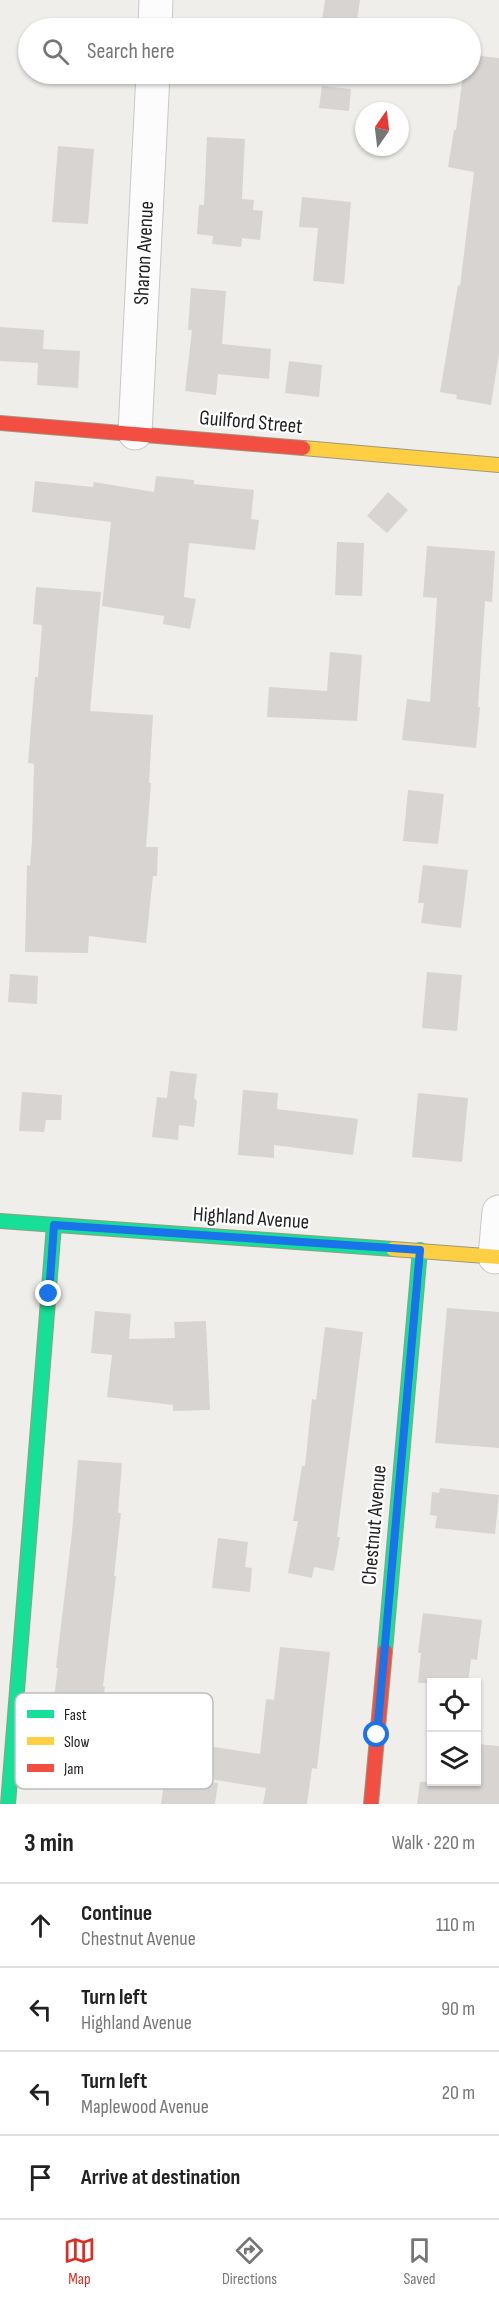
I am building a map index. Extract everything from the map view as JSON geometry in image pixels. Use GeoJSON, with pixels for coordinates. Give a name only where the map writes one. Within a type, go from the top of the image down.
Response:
{"type":"FeatureCollection","features":[{"type":"Feature","properties":{"kind":"street"},"geometry":{"type":"LineString","coordinates":[[155,18],[156,0]]}},
{"type":"Feature","properties":{"kind":"street","name":"Sharon Avenue"},"geometry":{"type":"LineString","coordinates":[[135,433],[152,84]]}},
{"type":"Feature","properties":{"kind":"street","name":"Guilford Street"},"geometry":{"type":"LineString","coordinates":[[0,423],[499,465]]}},
{"type":"Feature","properties":{"kind":"street"},"geometry":{"type":"LineString","coordinates":[[497,1257],[499,1212]]}},
{"type":"Feature","properties":{"kind":"street","name":"Highland Avenue"},"geometry":{"type":"LineString","coordinates":[[0,1221],[497,1257]]}},
{"type":"Feature","properties":{"kind":"street"},"geometry":{"type":"LineString","coordinates":[[17,1693],[54,1225]]}},
{"type":"Feature","properties":{"kind":"street","name":"Chestnut Avenue"},"geometry":{"type":"LineString","coordinates":[[371,1804],[420,1250]]}},
{"type":"Feature","properties":{"kind":"street"},"geometry":{"type":"LineString","coordinates":[[8,1804],[15,1716]]}},
{"type":"Feature","properties":{"kind":"building"},"geometry":{"type":"Polygon","coordinates":[[[325,0],[360,0],[357,18],[322,18],[325,0]]]}},
{"type":"Feature","properties":{"kind":"building"},"geometry":{"type":"Polygon","coordinates":[[[481,56],[499,58],[499,354],[491,405],[456,399],[457,395],[440,392],[458,285],[460,286],[474,172],[448,167],[454,130],[456,130],[462,84],[481,84],[481,56]]]}},
{"type":"Feature","properties":{"kind":"building"},"geometry":{"type":"Polygon","coordinates":[[[322,86],[351,89],[349,111],[319,108],[322,86]]]}},
{"type":"Feature","properties":{"kind":"building"},"geometry":{"type":"Polygon","coordinates":[[[207,137],[245,139],[242,199],[254,200],[253,210],[263,211],[260,240],[242,238],[241,247],[212,244],[213,236],[197,234],[199,205],[204,205],[207,137]]]}},
{"type":"Feature","properties":{"kind":"building"},"geometry":{"type":"Polygon","coordinates":[[[58,146],[94,149],[88,224],[52,222],[58,146]]]}},
{"type":"Feature","properties":{"kind":"building"},"geometry":{"type":"Polygon","coordinates":[[[302,197],[351,202],[344,284],[313,281],[318,228],[299,227],[302,197]]]}},
{"type":"Feature","properties":{"kind":"building"},"geometry":{"type":"Polygon","coordinates":[[[191,288],[226,291],[222,344],[271,349],[269,379],[218,374],[216,395],[185,391],[192,330],[188,330],[191,288]]]}},
{"type":"Feature","properties":{"kind":"building"},"geometry":{"type":"Polygon","coordinates":[[[0,327],[44,330],[43,349],[80,351],[78,388],[37,385],[38,363],[0,361],[0,327]]]}},
{"type":"Feature","properties":{"kind":"building"},"geometry":{"type":"Polygon","coordinates":[[[289,361],[322,365],[319,397],[285,393],[289,361]]]}},
{"type":"Feature","properties":{"kind":"building"},"geometry":{"type":"Polygon","coordinates":[[[156,476],[194,480],[194,484],[254,490],[251,519],[259,520],[255,550],[189,543],[184,597],[196,599],[190,629],[163,624],[164,616],[102,606],[111,522],[32,512],[35,481],[93,487],[94,482],[154,492],[156,476]]]}},
{"type":"Feature","properties":{"kind":"building"},"geometry":{"type":"Polygon","coordinates":[[[388,492],[408,510],[387,533],[367,516],[388,492]]]}},
{"type":"Feature","properties":{"kind":"building"},"geometry":{"type":"Polygon","coordinates":[[[337,542],[364,543],[362,596],[335,595],[337,542]]]}},
{"type":"Feature","properties":{"kind":"building"},"geometry":{"type":"Polygon","coordinates":[[[427,546],[495,551],[492,602],[485,601],[476,748],[402,740],[407,699],[430,702],[437,598],[423,597],[427,546]]]}},
{"type":"Feature","properties":{"kind":"building"},"geometry":{"type":"Polygon","coordinates":[[[36,587],[101,592],[90,711],[153,715],[146,847],[158,847],[157,876],[153,876],[146,943],[89,936],[88,953],[25,952],[27,865],[30,866],[32,841],[34,764],[28,763],[42,625],[33,624],[36,587]]]}},
{"type":"Feature","properties":{"kind":"building"},"geometry":{"type":"Polygon","coordinates":[[[330,652],[362,655],[357,721],[267,717],[269,687],[327,691],[330,652]]]}},
{"type":"Feature","properties":{"kind":"building"},"geometry":{"type":"Polygon","coordinates":[[[408,790],[444,794],[438,844],[403,841],[408,790]]]}},
{"type":"Feature","properties":{"kind":"building"},"geometry":{"type":"Polygon","coordinates":[[[423,865],[468,870],[461,928],[421,923],[424,903],[418,903],[423,865]]]}},
{"type":"Feature","properties":{"kind":"building"},"geometry":{"type":"Polygon","coordinates":[[[427,972],[462,975],[457,1031],[422,1028],[427,972]]]}},
{"type":"Feature","properties":{"kind":"building"},"geometry":{"type":"Polygon","coordinates":[[[10,974],[38,976],[37,1004],[8,1002],[10,974]]]}},
{"type":"Feature","properties":{"kind":"building"},"geometry":{"type":"Polygon","coordinates":[[[170,1071],[197,1074],[194,1127],[179,1125],[178,1140],[152,1137],[157,1097],[167,1098],[170,1071]]]}},
{"type":"Feature","properties":{"kind":"building"},"geometry":{"type":"Polygon","coordinates":[[[243,1090],[278,1093],[277,1109],[358,1119],[353,1155],[274,1145],[274,1158],[238,1155],[243,1090]]]}},
{"type":"Feature","properties":{"kind":"building"},"geometry":{"type":"Polygon","coordinates":[[[22,1092],[62,1095],[61,1120],[46,1120],[44,1132],[19,1131],[22,1092]]]}},
{"type":"Feature","properties":{"kind":"building"},"geometry":{"type":"Polygon","coordinates":[[[418,1093],[468,1098],[462,1162],[412,1157],[418,1093]]]}},
{"type":"Feature","properties":{"kind":"building"},"geometry":{"type":"Polygon","coordinates":[[[447,1308],[499,1312],[499,1448],[435,1443],[447,1308]]]}},
{"type":"Feature","properties":{"kind":"building"},"geometry":{"type":"Polygon","coordinates":[[[95,1311],[131,1314],[129,1339],[175,1338],[174,1322],[206,1321],[210,1410],[173,1411],[173,1405],[107,1397],[112,1355],[91,1353],[95,1311]]]}},
{"type":"Feature","properties":{"kind":"building"},"geometry":{"type":"Polygon","coordinates":[[[325,1327],[363,1332],[337,1537],[340,1537],[334,1571],[314,1567],[312,1578],[288,1573],[298,1521],[293,1521],[302,1466],[305,1466],[312,1399],[316,1400],[325,1327]]]}},
{"type":"Feature","properties":{"kind":"building"},"geometry":{"type":"Polygon","coordinates":[[[78,1460],[122,1463],[118,1513],[121,1513],[104,1693],[55,1693],[78,1460]]]}},
{"type":"Feature","properties":{"kind":"building"},"geometry":{"type":"Polygon","coordinates":[[[440,1488],[499,1495],[495,1534],[435,1528],[437,1516],[430,1515],[432,1492],[439,1493],[440,1488]]]}},
{"type":"Feature","properties":{"kind":"building"},"geometry":{"type":"Polygon","coordinates":[[[218,1538],[248,1542],[245,1567],[252,1568],[250,1592],[212,1588],[218,1538]]]}},
{"type":"Feature","properties":{"kind":"building"},"geometry":{"type":"Polygon","coordinates":[[[423,1613],[482,1620],[477,1660],[471,1659],[469,1678],[427,1678],[427,1683],[418,1683],[421,1653],[418,1653],[423,1613]]]}},
{"type":"Feature","properties":{"kind":"building"},"geometry":{"type":"Polygon","coordinates":[[[280,1647],[330,1652],[317,1769],[312,1768],[307,1804],[263,1804],[266,1788],[213,1779],[213,1747],[260,1754],[266,1699],[274,1700],[280,1647]]]}},
{"type":"Feature","properties":{"kind":"building"},"geometry":{"type":"Polygon","coordinates":[[[481,1744],[499,1746],[499,1804],[417,1804],[420,1782],[427,1782],[427,1786],[481,1786],[481,1744]]]}},
{"type":"Feature","properties":{"kind":"building"},"geometry":{"type":"Polygon","coordinates":[[[213,1782],[218,1783],[215,1804],[161,1804],[163,1789],[213,1789],[213,1782]]]}},
{"type":"Feature","properties":{"kind":"traffic: fast"},"geometry":{"type":"LineString","coordinates":[[0,1221],[393,1249]]}},
{"type":"Feature","properties":{"kind":"traffic: fast"},"geometry":{"type":"LineString","coordinates":[[17,1693],[54,1225]]}},
{"type":"Feature","properties":{"kind":"traffic: fast"},"geometry":{"type":"LineString","coordinates":[[385,1651],[420,1250]]}},
{"type":"Feature","properties":{"kind":"traffic: fast"},"geometry":{"type":"LineString","coordinates":[[8,1804],[15,1716]]}},
{"type":"Feature","properties":{"kind":"traffic: slow"},"geometry":{"type":"LineString","coordinates":[[303,448],[499,465]]}},
{"type":"Feature","properties":{"kind":"traffic: slow"},"geometry":{"type":"LineString","coordinates":[[393,1249],[499,1257]]}},
{"type":"Feature","properties":{"kind":"traffic: jam"},"geometry":{"type":"LineString","coordinates":[[0,423],[303,448]]}},
{"type":"Feature","properties":{"kind":"traffic: jam"},"geometry":{"type":"LineString","coordinates":[[371,1804],[385,1651]]}},
{"type":"Feature","properties":{"kind":"route"},"geometry":{"type":"LineString","coordinates":[[49,1294],[54,1225],[420,1250],[377,1735]]}}]}
